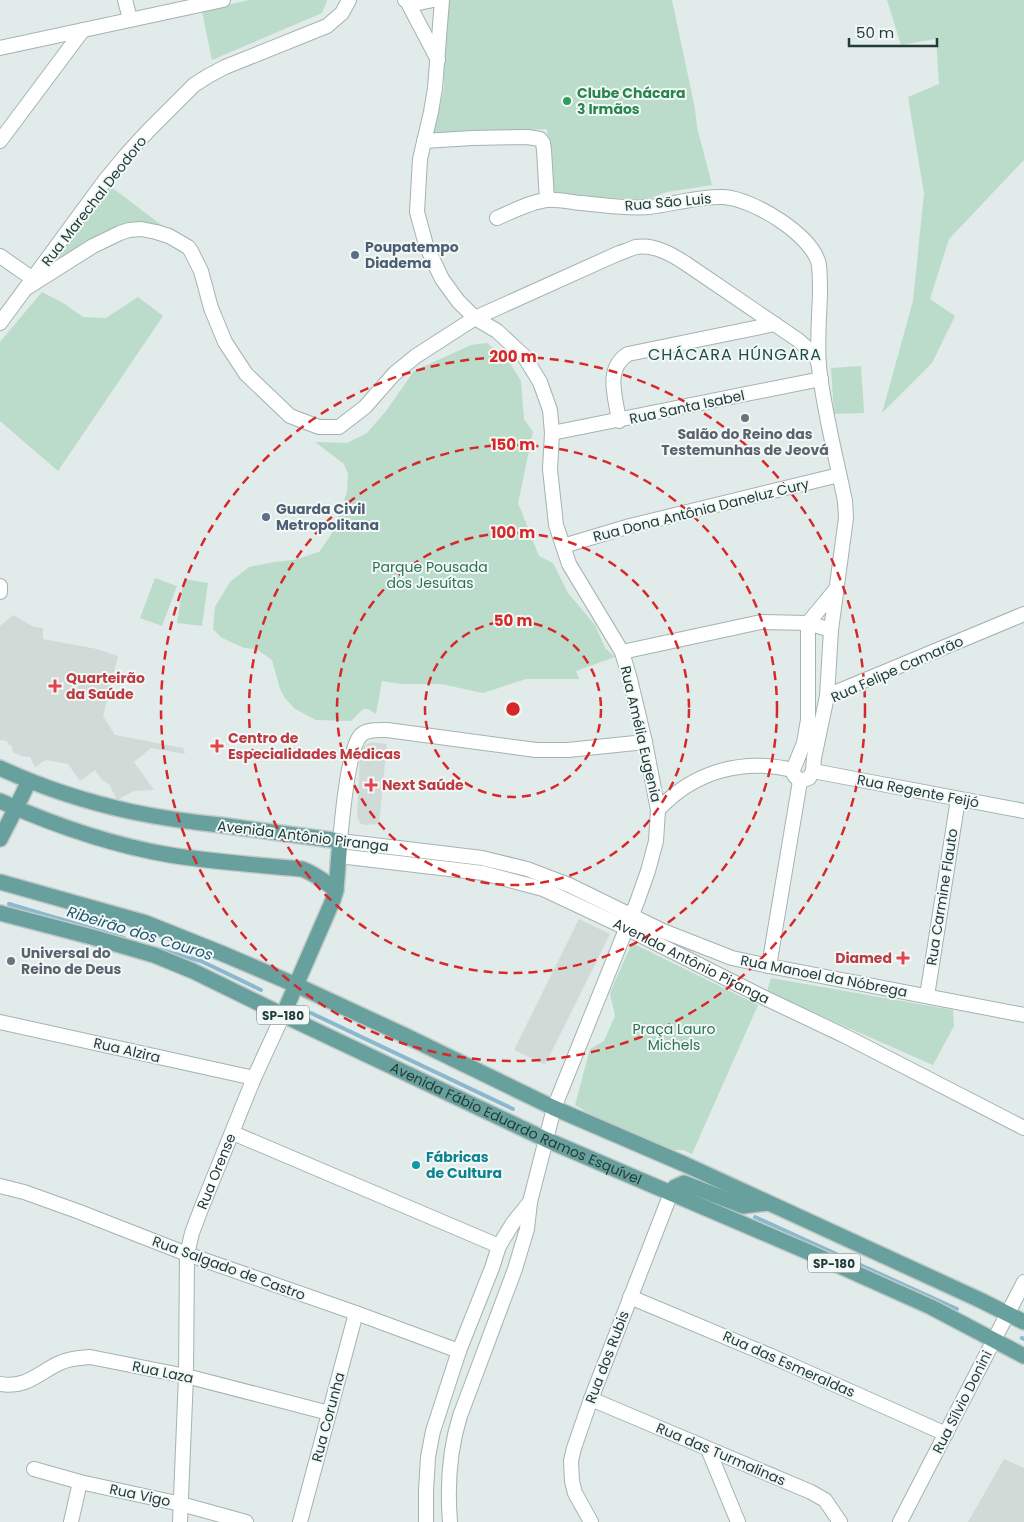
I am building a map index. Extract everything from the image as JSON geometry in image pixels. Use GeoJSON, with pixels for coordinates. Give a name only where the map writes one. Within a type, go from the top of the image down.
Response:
{"type":"FeatureCollection","features":[{"type":"Feature","properties":{"kind":"main road","name":"Avenida Antônio Piranga"},"geometry":{"type":"LineString","coordinates":[[0,768],[29,781],[94,802],[135,812],[185,821],[340,840]]}},
{"type":"Feature","properties":{"kind":"main road"},"geometry":{"type":"LineString","coordinates":[[0,839],[29,781]]}},
{"type":"Feature","properties":{"kind":"main road"},"geometry":{"type":"LineString","coordinates":[[0,801],[85,834],[144,849],[205,860],[311,872],[336,890]]}},
{"type":"Feature","properties":{"kind":"main road","name":"Rua Orense"},"geometry":{"type":"LineString","coordinates":[[283,1015],[336,890],[340,840]]}},
{"type":"Feature","properties":{"kind":"main road","name":"SP-180"},"geometry":{"type":"LineString","coordinates":[[0,882],[146,923],[182,936],[296,985],[554,1108],[684,1164],[1024,1322]]}},
{"type":"Feature","properties":{"kind":"main road","name":"Avenida Fábio Eduardo Ramos Esquível"},"geometry":{"type":"LineString","coordinates":[[0,913],[154,955],[193,970],[283,1015],[547,1140],[813,1254],[931,1307],[1024,1356]]}},
{"type":"Feature","properties":{"kind":"main road"},"geometry":{"type":"LineString","coordinates":[[671,1193],[675,1187],[684,1183],[743,1206],[768,1203]]}},
{"type":"Feature","properties":{"kind":"street"},"geometry":{"type":"LineString","coordinates":[[125,0],[130,19]]}},
{"type":"Feature","properties":{"kind":"street"},"geometry":{"type":"LineString","coordinates":[[0,48],[223,0]]}},
{"type":"Feature","properties":{"kind":"street","name":"Rua Marechal Deodoro"},"geometry":{"type":"LineString","coordinates":[[0,323],[121,161],[194,85],[225,68],[327,26],[342,13],[349,0]]}},
{"type":"Feature","properties":{"kind":"street"},"geometry":{"type":"LineString","coordinates":[[406,1],[419,3],[433,0]]}},
{"type":"Feature","properties":{"kind":"street","name":"Rua Amélia Eugenia"},"geometry":{"type":"LineString","coordinates":[[442,0],[438,60],[431,112],[420,160],[417,212],[426,245],[442,279],[475,318],[497,331],[524,356],[540,382],[550,410],[552,434],[550,469],[556,525],[569,564],[622,652],[646,742],[658,810],[656,841],[648,871],[554,1108],[530,1202],[527,1229],[454,1436],[449,1472],[450,1522]]}},
{"type":"Feature","properties":{"kind":"street"},"geometry":{"type":"LineString","coordinates":[[406,1],[438,60]]}},
{"type":"Feature","properties":{"kind":"street"},"geometry":{"type":"LineString","coordinates":[[0,141],[83,30]]}},
{"type":"Feature","properties":{"kind":"street"},"geometry":{"type":"LineString","coordinates":[[424,141],[472,138],[534,137],[540,139],[543,143],[547,200]]}},
{"type":"Feature","properties":{"kind":"street","name":"Rua São Luis"},"geometry":{"type":"LineString","coordinates":[[497,218],[547,200],[633,208],[725,197],[743,202],[788,226],[803,238],[813,251],[818,264],[820,282],[820,372],[845,501],[846,518],[831,630],[827,696]]}},
{"type":"Feature","properties":{"kind":"street"},"geometry":{"type":"LineString","coordinates":[[0,256],[30,283],[120,232],[141,229],[156,232],[176,240],[191,251],[201,271],[225,342],[246,374],[290,416],[319,427],[339,427],[351,419],[379,393],[394,374],[416,356],[475,318],[617,254],[637,247],[654,248],[669,253],[775,324],[815,355],[820,372]]}},
{"type":"Feature","properties":{"kind":"street"},"geometry":{"type":"LineString","coordinates":[[619,421],[613,378],[620,359],[628,354],[775,324]]}},
{"type":"Feature","properties":{"kind":"street","name":"Rua Santa Isabel"},"geometry":{"type":"LineString","coordinates":[[552,434],[619,421],[820,372]]}},
{"type":"Feature","properties":{"kind":"street","name":"Rua Dona Antônia Daneluz Cury"},"geometry":{"type":"LineString","coordinates":[[563,546],[630,526],[840,475]]}},
{"type":"Feature","properties":{"kind":"street"},"geometry":{"type":"LineString","coordinates":[[0,586],[0,592]]}},
{"type":"Feature","properties":{"kind":"street"},"geometry":{"type":"LineString","coordinates":[[827,696],[808,692],[808,623],[836,589]]}},
{"type":"Feature","properties":{"kind":"street","name":"Rua Felipe Camarão"},"geometry":{"type":"LineString","coordinates":[[813,771],[827,696],[1024,614]]}},
{"type":"Feature","properties":{"kind":"street"},"geometry":{"type":"LineString","coordinates":[[622,652],[761,622],[808,623],[831,630]]}},
{"type":"Feature","properties":{"kind":"street","name":"Rua Felipe Camarão"},"geometry":{"type":"LineString","coordinates":[[769,966],[797,775],[806,730],[808,692]]}},
{"type":"Feature","properties":{"kind":"street"},"geometry":{"type":"LineString","coordinates":[[340,840],[353,748],[356,741],[366,732],[387,730],[536,750],[568,750],[646,742]]}},
{"type":"Feature","properties":{"kind":"street"},"geometry":{"type":"LineString","coordinates":[[658,810],[675,794],[700,778],[735,767],[780,767],[809,778],[813,771]]}},
{"type":"Feature","properties":{"kind":"street","name":"Rua Regente Feijó"},"geometry":{"type":"LineString","coordinates":[[813,771],[1024,811]]}},
{"type":"Feature","properties":{"kind":"street","name":"Rua Carmine Flauto"},"geometry":{"type":"LineString","coordinates":[[927,996],[958,799]]}},
{"type":"Feature","properties":{"kind":"street","name":"Avenida Antônio Piranga"},"geometry":{"type":"LineString","coordinates":[[340,840],[482,858],[513,865],[547,876],[756,994],[853,1040],[1024,1128]]}},
{"type":"Feature","properties":{"kind":"street","name":"Avenida Antônio Piranga"},"geometry":{"type":"LineString","coordinates":[[339,856],[483,873],[543,889],[629,922]]}},
{"type":"Feature","properties":{"kind":"street","name":"Rua Manoel da Nóbrega"},"geometry":{"type":"LineString","coordinates":[[629,922],[732,958],[1024,1015]]}},
{"type":"Feature","properties":{"kind":"street","name":"Rua Orense"},"geometry":{"type":"LineString","coordinates":[[180,1522],[186,1376],[187,1254],[201,1209],[254,1078],[283,1015]]}},
{"type":"Feature","properties":{"kind":"street","name":"Rua Alzira"},"geometry":{"type":"LineString","coordinates":[[0,1022],[254,1078]]}},
{"type":"Feature","properties":{"kind":"street"},"geometry":{"type":"LineString","coordinates":[[233,1133],[499,1246]]}},
{"type":"Feature","properties":{"kind":"street","name":"Rua Salgado de Castro"},"geometry":{"type":"LineString","coordinates":[[0,1186],[24,1192],[77,1211],[187,1254],[459,1351]]}},
{"type":"Feature","properties":{"kind":"street","name":"Rua dos Rubis"},"geometry":{"type":"LineString","coordinates":[[591,1522],[575,1493],[572,1482],[571,1460],[591,1399],[671,1193]]}},
{"type":"Feature","properties":{"kind":"street"},"geometry":{"type":"LineString","coordinates":[[426,1522],[428,1457],[433,1431],[459,1351],[499,1246],[513,1222],[530,1202]]}},
{"type":"Feature","properties":{"kind":"street"},"geometry":{"type":"LineString","coordinates":[[492,1268],[512,1276]]}},
{"type":"Feature","properties":{"kind":"street","name":"Rua Sílvio Donini"},"geometry":{"type":"LineString","coordinates":[[900,1522],[1024,1282]]}},
{"type":"Feature","properties":{"kind":"street","name":"Rua das Esmeraldas"},"geometry":{"type":"LineString","coordinates":[[630,1297],[771,1356],[946,1434]]}},
{"type":"Feature","properties":{"kind":"street","name":"Rua Corunha"},"geometry":{"type":"LineString","coordinates":[[300,1522],[356,1313]]}},
{"type":"Feature","properties":{"kind":"street","name":"Rua Laza"},"geometry":{"type":"LineString","coordinates":[[0,1384],[19,1384],[32,1380],[62,1362],[90,1357],[186,1376],[329,1413]]}},
{"type":"Feature","properties":{"kind":"street","name":"Rua das Turmalinas"},"geometry":{"type":"LineString","coordinates":[[591,1399],[811,1492],[825,1500],[840,1522]]}},
{"type":"Feature","properties":{"kind":"street"},"geometry":{"type":"LineString","coordinates":[[708,1449],[738,1522]]}},
{"type":"Feature","properties":{"kind":"street","name":"Rua Vigo"},"geometry":{"type":"LineString","coordinates":[[34,1469],[80,1482],[181,1504],[246,1522]]}},
{"type":"Feature","properties":{"kind":"street"},"geometry":{"type":"LineString","coordinates":[[71,1522],[80,1482]]}},
{"type":"Feature","properties":{"kind":"shaded area","name":"Quarteirão da Saúde"},"geometry":{"type":"Polygon","coordinates":[[[13,615],[34,627],[43,628],[43,639],[97,649],[118,656],[103,716],[115,735],[183,748],[185,754],[151,748],[134,762],[154,790],[134,791],[117,800],[109,784],[102,780],[95,770],[80,781],[68,764],[46,760],[35,767],[30,757],[21,756],[13,752],[12,746],[7,741],[0,740],[0,626],[13,615]]]}},
{"type":"Feature","properties":{"kind":"shaded area","name":"Next Saúde"},"geometry":{"type":"Polygon","coordinates":[[[371,742],[387,744],[379,824],[366,825],[361,824],[357,817],[360,753],[363,747],[371,742]]]}},
{"type":"Feature","properties":{"kind":"shaded area"},"geometry":{"type":"Polygon","coordinates":[[[579,919],[610,934],[545,1065],[514,1050],[579,919]]]}},
{"type":"Feature","properties":{"kind":"shaded area"},"geometry":{"type":"Polygon","coordinates":[[[1004,1459],[1024,1468],[1024,1522],[968,1522],[1004,1459]]]}},
{"type":"Feature","properties":{"kind":"green space"},"geometry":{"type":"Polygon","coordinates":[[[249,0],[327,1],[322,13],[212,60],[202,11],[249,0]]]}},
{"type":"Feature","properties":{"kind":"green space","name":"Clube Chácara 3 Irmãos"},"geometry":{"type":"Polygon","coordinates":[[[447,0],[672,0],[695,109],[697,127],[712,185],[667,192],[645,200],[549,194],[547,129],[433,135],[444,88],[447,0]]]}},
{"type":"Feature","properties":{"kind":"green space"},"geometry":{"type":"Polygon","coordinates":[[[887,0],[1024,0],[1024,160],[949,239],[930,299],[955,316],[932,363],[882,413],[913,301],[924,193],[908,97],[939,84],[936,39],[901,45],[887,0]]]}},
{"type":"Feature","properties":{"kind":"green space"},"geometry":{"type":"Polygon","coordinates":[[[110,186],[189,246],[131,226],[35,278],[110,186]]]}},
{"type":"Feature","properties":{"kind":"green space"},"geometry":{"type":"Polygon","coordinates":[[[42,292],[63,303],[83,317],[106,318],[138,297],[163,316],[58,471],[0,421],[0,342],[42,292]]]}},
{"type":"Feature","properties":{"kind":"green space","name":"Parque Pousada dos Jesuítas"},"geometry":{"type":"Polygon","coordinates":[[[487,343],[508,360],[521,381],[524,419],[533,432],[518,503],[539,556],[553,563],[568,593],[595,625],[605,648],[615,657],[576,671],[579,679],[526,679],[483,693],[441,684],[401,684],[382,681],[376,714],[368,709],[363,709],[351,721],[316,720],[295,709],[285,698],[280,689],[272,660],[259,651],[244,648],[222,638],[213,629],[215,607],[230,582],[249,567],[294,560],[319,552],[331,535],[347,492],[348,474],[344,464],[315,442],[347,443],[367,433],[386,411],[414,371],[471,345],[487,343]]]}},
{"type":"Feature","properties":{"kind":"green space"},"geometry":{"type":"Polygon","coordinates":[[[861,366],[864,413],[834,414],[831,368],[861,366]]]}},
{"type":"Feature","properties":{"kind":"green space"},"geometry":{"type":"Polygon","coordinates":[[[155,578],[177,586],[162,626],[140,618],[155,578]]]}},
{"type":"Feature","properties":{"kind":"green space"},"geometry":{"type":"Polygon","coordinates":[[[184,579],[208,583],[202,626],[177,623],[184,579]]]}},
{"type":"Feature","properties":{"kind":"green space","name":"Praça Lauro Michels"},"geometry":{"type":"Polygon","coordinates":[[[632,943],[758,1005],[692,1154],[683,1150],[673,1150],[643,1138],[595,1117],[575,1105],[590,1049],[604,1041],[615,1016],[610,993],[632,943]]]}},
{"type":"Feature","properties":{"kind":"green space"},"geometry":{"type":"Polygon","coordinates":[[[771,978],[953,1010],[954,1026],[933,1065],[767,992],[771,978]]]}},
{"type":"Feature","properties":{"kind":"waterway","name":"Ribeirão dos Couros"},"geometry":{"type":"LineString","coordinates":[[9,904],[124,938]]}},
{"type":"Feature","properties":{"kind":"waterway","name":"Ribeirão dos Couros"},"geometry":{"type":"LineString","coordinates":[[154,948],[201,961],[261,990]]}},
{"type":"Feature","properties":{"kind":"waterway"},"geometry":{"type":"LineString","coordinates":[[311,1013],[513,1109]]}},
{"type":"Feature","properties":{"kind":"waterway"},"geometry":{"type":"LineString","coordinates":[[755,1217],[957,1309]]}},
{"type":"Feature","properties":{"kind":"place","name":"Clube Chácara 3 Irmãos"},"geometry":{"type":"Point","coordinates":[567,101]}},
{"type":"Feature","properties":{"kind":"place","name":"Poupatempo Diadema"},"geometry":{"type":"Point","coordinates":[355,255]}},
{"type":"Feature","properties":{"kind":"place","name":"Salão do Reino das Testemunhas de Jeová"},"geometry":{"type":"Point","coordinates":[745,418]}},
{"type":"Feature","properties":{"kind":"place","name":"Guarda Civil Metropolitana"},"geometry":{"type":"Point","coordinates":[266,517]}},
{"type":"Feature","properties":{"kind":"place","name":"Quarteirão da Saúde"},"geometry":{"type":"Point","coordinates":[55,686]}},
{"type":"Feature","properties":{"kind":"place","name":"Centro de Especialidades Médicas"},"geometry":{"type":"Point","coordinates":[217,746]}},
{"type":"Feature","properties":{"kind":"place","name":"Next Saúde"},"geometry":{"type":"Point","coordinates":[371,785]}},
{"type":"Feature","properties":{"kind":"place","name":"Diamed"},"geometry":{"type":"Point","coordinates":[903,958]}},
{"type":"Feature","properties":{"kind":"place","name":"Universal do Reino de Deus"},"geometry":{"type":"Point","coordinates":[11,961]}},
{"type":"Feature","properties":{"kind":"place","name":"Fábricas de Cultura"},"geometry":{"type":"Point","coordinates":[416,1165]}},
{"type":"Feature","properties":{"kind":"district","name":"CHÁCARA HÚNGARA"},"geometry":{"type":"Point","coordinates":[735,354]}}]}
